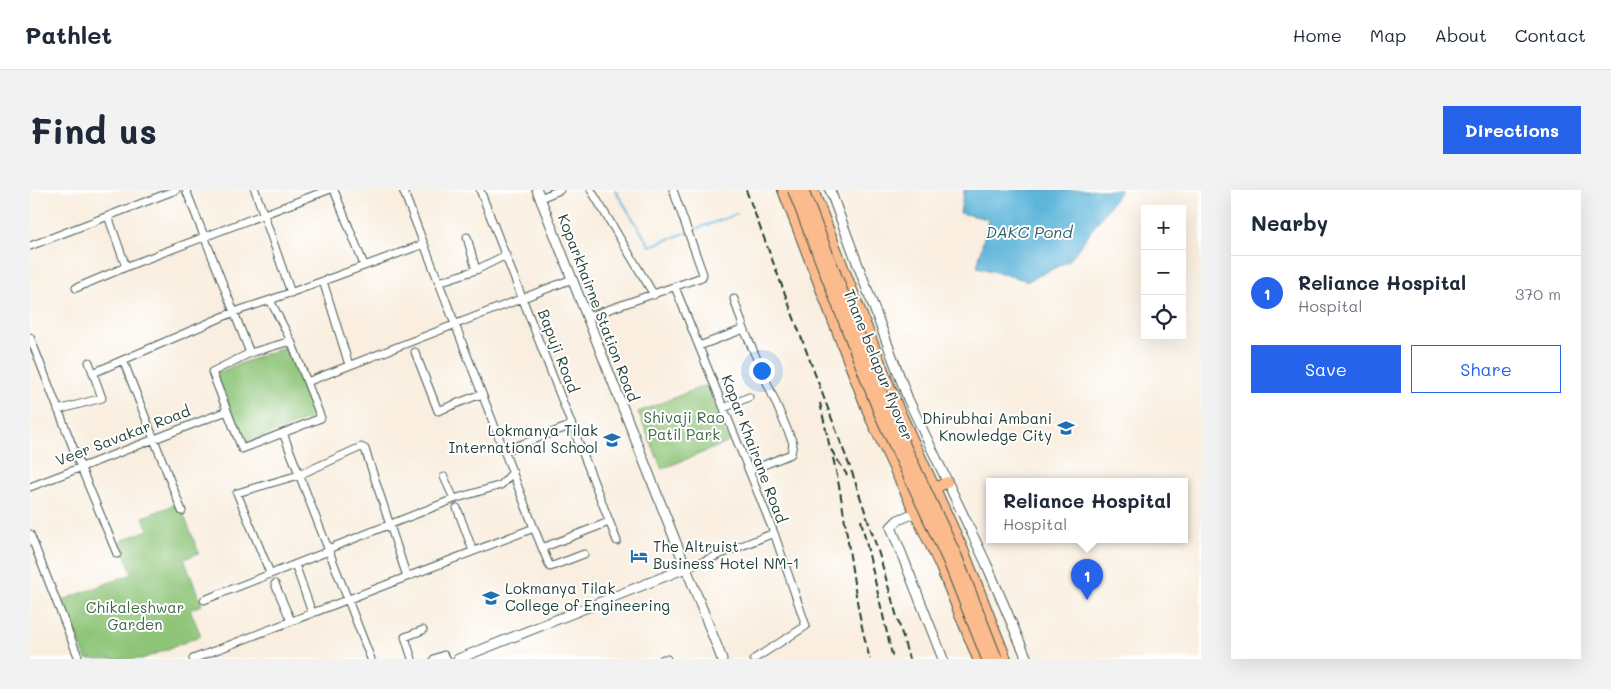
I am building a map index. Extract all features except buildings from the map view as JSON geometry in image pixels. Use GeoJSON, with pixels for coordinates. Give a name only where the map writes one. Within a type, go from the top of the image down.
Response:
{"type":"FeatureCollection","features":[{"type":"Feature","properties":{"kind":"main road"},"geometry":{"type":"LineString","coordinates":[[783,190],[871,419],[950,588],[978,659]]}},
{"type":"Feature","properties":{"kind":"main road","name":"Thane belapur flyover"},"geometry":{"type":"LineString","coordinates":[[793,190],[880,415],[948,561],[987,659]]}},
{"type":"Feature","properties":{"kind":"main road","name":"Thane belapur flyover"},"geometry":{"type":"LineString","coordinates":[[803,190],[889,412],[956,557],[997,659]]}},
{"type":"Feature","properties":{"kind":"main road"},"geometry":{"type":"LineString","coordinates":[[814,190],[898,408],[982,594],[1006,659]]}},
{"type":"Feature","properties":{"kind":"main road"},"geometry":{"type":"LineString","coordinates":[[909,501],[947,482]]}},
{"type":"Feature","properties":{"kind":"street"},"geometry":{"type":"LineString","coordinates":[[30,246],[176,190]]}},
{"type":"Feature","properties":{"kind":"street"},"geometry":{"type":"LineString","coordinates":[[186,190],[250,353]]}},
{"type":"Feature","properties":{"kind":"street"},"geometry":{"type":"LineString","coordinates":[[255,190],[292,293]]}},
{"type":"Feature","properties":{"kind":"street"},"geometry":{"type":"LineString","coordinates":[[76,288],[126,266],[328,190]]}},
{"type":"Feature","properties":{"kind":"street"},"geometry":{"type":"LineString","coordinates":[[334,190],[364,265]]}},
{"type":"Feature","properties":{"kind":"street"},"geometry":{"type":"LineString","coordinates":[[404,190],[481,394],[550,567],[584,554]]}},
{"type":"Feature","properties":{"kind":"street","name":"Bapuji Road"},"geometry":{"type":"LineString","coordinates":[[480,190],[617,541]]}},
{"type":"Feature","properties":{"kind":"street"},"geometry":{"type":"LineString","coordinates":[[539,194],[560,190]]}},
{"type":"Feature","properties":{"kind":"street"},"geometry":{"type":"LineString","coordinates":[[591,190],[654,295]]}},
{"type":"Feature","properties":{"kind":"street"},"geometry":{"type":"LineString","coordinates":[[587,317],[675,288],[702,277],[703,274],[695,247],[673,190]]}},
{"type":"Feature","properties":{"kind":"street"},"geometry":{"type":"LineString","coordinates":[[830,190],[908,399],[986,563],[1027,659]]}},
{"type":"Feature","properties":{"kind":"street","name":"Koparkhairne Station Road"},"geometry":{"type":"LineString","coordinates":[[539,194],[722,659]]}},
{"type":"Feature","properties":{"kind":"street"},"geometry":{"type":"LineString","coordinates":[[108,216],[126,266]]}},
{"type":"Feature","properties":{"kind":"street"},"geometry":{"type":"LineString","coordinates":[[467,237],[476,270]]}},
{"type":"Feature","properties":{"kind":"street"},"geometry":{"type":"LineString","coordinates":[[93,373],[234,312],[292,293],[424,244]]}},
{"type":"Feature","properties":{"kind":"street"},"geometry":{"type":"LineString","coordinates":[[439,282],[476,270],[506,255]]}},
{"type":"Feature","properties":{"kind":"street"},"geometry":{"type":"LineString","coordinates":[[307,382],[572,279]]}},
{"type":"Feature","properties":{"kind":"street"},"geometry":{"type":"LineString","coordinates":[[323,281],[349,365]]}},
{"type":"Feature","properties":{"kind":"street","name":"Kopar Khairane Road"},"geometry":{"type":"LineString","coordinates":[[675,288],[774,533],[686,568]]}},
{"type":"Feature","properties":{"kind":"street"},"geometry":{"type":"LineString","coordinates":[[734,299],[744,329],[794,447],[790,454],[749,471]]}},
{"type":"Feature","properties":{"kind":"street"},"geometry":{"type":"LineString","coordinates":[[270,300],[291,341],[321,418],[242,449],[212,372],[250,353],[291,341]]}},
{"type":"Feature","properties":{"kind":"street"},"geometry":{"type":"LineString","coordinates":[[699,346],[744,329]]}},
{"type":"Feature","properties":{"kind":"street"},"geometry":{"type":"LineString","coordinates":[[30,337],[81,468],[118,554]]}},
{"type":"Feature","properties":{"kind":"street"},"geometry":{"type":"LineString","coordinates":[[414,352],[438,411],[481,394]]}},
{"type":"Feature","properties":{"kind":"street"},"geometry":{"type":"LineString","coordinates":[[123,360],[182,511]]}},
{"type":"Feature","properties":{"kind":"street"},"geometry":{"type":"LineString","coordinates":[[58,410],[102,398],[88,362]]}},
{"type":"Feature","properties":{"kind":"street"},"geometry":{"type":"LineString","coordinates":[[724,408],[749,397]]}},
{"type":"Feature","properties":{"kind":"street","name":"Veer Savakar Road"},"geometry":{"type":"LineString","coordinates":[[30,487],[227,411]]}},
{"type":"Feature","properties":{"kind":"street"},"geometry":{"type":"LineString","coordinates":[[504,451],[572,425]]}},
{"type":"Feature","properties":{"kind":"street"},"geometry":{"type":"LineString","coordinates":[[283,433],[371,659]]}},
{"type":"Feature","properties":{"kind":"street"},"geometry":{"type":"LineString","coordinates":[[270,573],[237,493],[299,475],[359,447],[364,447],[391,523],[407,577]]}},
{"type":"Feature","properties":{"kind":"street"},"geometry":{"type":"LineString","coordinates":[[204,600],[391,523],[501,485],[513,472]]}},
{"type":"Feature","properties":{"kind":"street"},"geometry":{"type":"LineString","coordinates":[[444,477],[454,500]]}},
{"type":"Feature","properties":{"kind":"street"},"geometry":{"type":"LineString","coordinates":[[943,659],[891,527],[898,520],[915,514],[953,495]]}},
{"type":"Feature","properties":{"kind":"street"},"geometry":{"type":"LineString","coordinates":[[457,508],[473,551]]}},
{"type":"Feature","properties":{"kind":"street"},"geometry":{"type":"LineString","coordinates":[[542,548],[609,522]]}},
{"type":"Feature","properties":{"kind":"street"},"geometry":{"type":"LineString","coordinates":[[193,659],[534,528]]}},
{"type":"Feature","properties":{"kind":"street"},"geometry":{"type":"LineString","coordinates":[[754,659],[806,626],[774,533]]}},
{"type":"Feature","properties":{"kind":"street"},"geometry":{"type":"LineString","coordinates":[[30,534],[79,659]]}},
{"type":"Feature","properties":{"kind":"street"},"geometry":{"type":"LineString","coordinates":[[295,564],[312,613]]}},
{"type":"Feature","properties":{"kind":"street"},"geometry":{"type":"LineString","coordinates":[[458,659],[686,568]]}},
{"type":"Feature","properties":{"kind":"street"},"geometry":{"type":"LineString","coordinates":[[274,584],[291,621]]}},
{"type":"Feature","properties":{"kind":"street"},"geometry":{"type":"LineString","coordinates":[[412,659],[405,637],[423,630]]}},
{"type":"Feature","properties":{"kind":"street"},"geometry":{"type":"LineString","coordinates":[[434,659],[444,655],[447,659]]}},
{"type":"Feature","properties":{"kind":"green space"},"geometry":{"type":"Polygon","coordinates":[[[289,345],[316,416],[244,444],[216,373],[289,345]]]}},
{"type":"Feature","properties":{"kind":"green space","name":"Shivaji Rao Patil Park"},"geometry":{"type":"Polygon","coordinates":[[[706,385],[729,442],[662,469],[638,412],[706,385]]]}},
{"type":"Feature","properties":{"kind":"green space","name":"Chikaleshwar Garden"},"geometry":{"type":"Polygon","coordinates":[[[179,503],[199,553],[184,559],[202,605],[190,609],[201,636],[142,659],[86,659],[63,600],[132,574],[120,541],[148,530],[143,517],[179,503]]]}},
{"type":"Feature","properties":{"kind":"water","name":"DAKC Pond"},"geometry":{"type":"Polygon","coordinates":[[[964,190],[1121,190],[1069,261],[1028,281],[977,267],[988,219],[960,213],[964,190]]]}},
{"type":"Feature","properties":{"kind":"waterway"},"geometry":{"type":"LineString","coordinates":[[615,190],[650,246],[737,214]]}},
{"type":"Feature","properties":{"kind":"railway"},"geometry":{"type":"LineString","coordinates":[[746,190],[854,478],[879,554],[909,659]]}},
{"type":"Feature","properties":{"kind":"railway"},"geometry":{"type":"LineString","coordinates":[[820,403],[830,448],[847,475]]}},
{"type":"Feature","properties":{"kind":"railway"},"geometry":{"type":"LineString","coordinates":[[833,458],[843,508],[858,609],[870,659]]}},
{"type":"Feature","properties":{"kind":"railway"},"geometry":{"type":"LineString","coordinates":[[861,520],[893,659]]}},
{"type":"Feature","properties":{"kind":"place","name":"Dhirubhai Ambani Knowledge City"},"geometry":{"type":"Point","coordinates":[1066,428]}},
{"type":"Feature","properties":{"kind":"place","name":"Lokmanya Tilak International School"},"geometry":{"type":"Point","coordinates":[612,440]}},
{"type":"Feature","properties":{"kind":"place","name":"The Altruist Business Hotel NM-1"},"geometry":{"type":"Point","coordinates":[639,556]}},
{"type":"Feature","properties":{"kind":"place","name":"Lokmanya Tilak College of Engineering"},"geometry":{"type":"Point","coordinates":[491,598]}},
{"type":"Feature","properties":{"kind":"place","name":"Reliance Hospital"},"geometry":{"type":"Point","coordinates":[1087,600]}}]}
